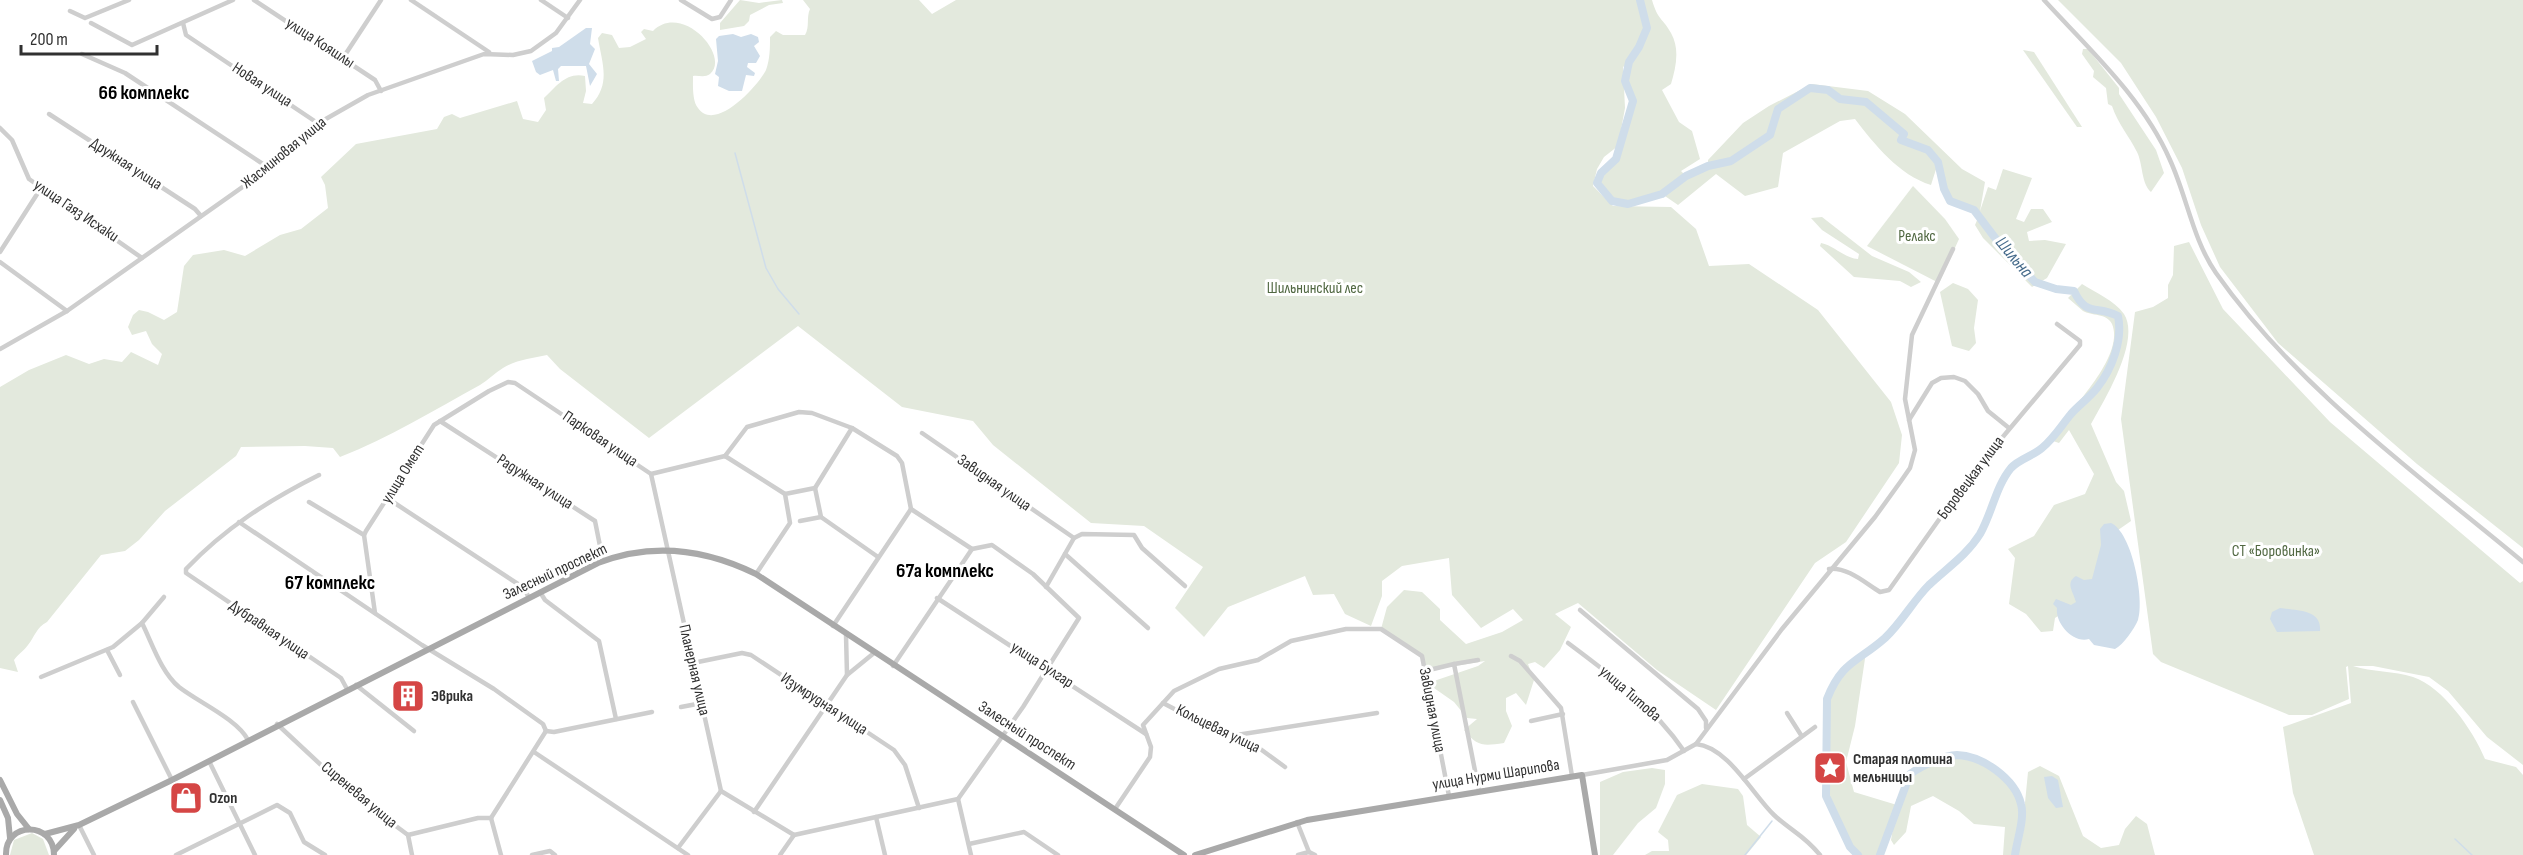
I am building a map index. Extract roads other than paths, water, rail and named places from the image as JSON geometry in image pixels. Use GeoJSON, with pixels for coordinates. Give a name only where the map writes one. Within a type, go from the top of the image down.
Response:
{"type":"FeatureCollection","features":[{"type":"Feature","properties":{"kind":"main road","name":"Залесный проспект"},"geometry":{"type":"LineString","coordinates":[[45,834],[79,825],[172,780],[278,724],[603,561],[628,554],[666,549],[705,555],[736,564],[756,574],[1184,855]]}},
{"type":"Feature","properties":{"kind":"main road","name":"улица Нурми Шарипова"},"geometry":{"type":"LineString","coordinates":[[1195,855],[1297,822],[1582,775]]}},
{"type":"Feature","properties":{"kind":"main road"},"geometry":{"type":"LineString","coordinates":[[1582,775],[1595,855]]}},
{"type":"Feature","properties":{"kind":"main road"},"geometry":{"type":"LineString","coordinates":[[0,780],[17,814],[29,829]]}},
{"type":"Feature","properties":{"kind":"main road"},"geometry":{"type":"LineString","coordinates":[[0,801],[9,818],[10,838],[6,855]]}},
{"type":"Feature","properties":{"kind":"main road","name":"Залесный проспект"},"geometry":{"type":"LineString","coordinates":[[54,853],[79,825]]}},
{"type":"Feature","properties":{"kind":"main road"},"geometry":{"type":"LineString","coordinates":[[10,838],[15,833],[29,829],[45,834],[54,853]]}},
{"type":"Feature","properties":{"kind":"street"},"geometry":{"type":"LineString","coordinates":[[70,11],[85,18],[129,0]]}},
{"type":"Feature","properties":{"kind":"street"},"geometry":{"type":"LineString","coordinates":[[91,23],[132,45],[233,0]]}},
{"type":"Feature","properties":{"kind":"street","name":"улица Кояшлы"},"geometry":{"type":"LineString","coordinates":[[254,0],[375,80],[381,91]]}},
{"type":"Feature","properties":{"kind":"street"},"geometry":{"type":"LineString","coordinates":[[343,58],[381,0]]}},
{"type":"Feature","properties":{"kind":"street"},"geometry":{"type":"LineString","coordinates":[[411,0],[489,52]]}},
{"type":"Feature","properties":{"kind":"street"},"geometry":{"type":"LineString","coordinates":[[541,0],[568,18]]}},
{"type":"Feature","properties":{"kind":"street","name":"Жасминовая улица"},"geometry":{"type":"LineString","coordinates":[[1,347],[67,311],[288,154],[319,124],[381,91],[489,52],[513,55],[531,51],[549,39],[568,18],[580,0]]}},
{"type":"Feature","properties":{"kind":"street"},"geometry":{"type":"LineString","coordinates":[[681,0],[709,18],[720,17],[731,0]]}},
{"type":"Feature","properties":{"kind":"street"},"geometry":{"type":"LineString","coordinates":[[2044,0],[2125,89],[2157,135],[2170,160],[2204,251],[2216,272],[2263,334],[2349,416],[2523,562]]}},
{"type":"Feature","properties":{"kind":"street","name":"Новая улица"},"geometry":{"type":"LineString","coordinates":[[183,23],[186,35],[319,124]]}},
{"type":"Feature","properties":{"kind":"street"},"geometry":{"type":"LineString","coordinates":[[82,54],[125,73],[269,168]]}},
{"type":"Feature","properties":{"kind":"street","name":"Дружная улица"},"geometry":{"type":"LineString","coordinates":[[48,114],[195,209],[201,216]]}},
{"type":"Feature","properties":{"kind":"street","name":"улица Гаяз Исхаки"},"geometry":{"type":"LineString","coordinates":[[0,128],[12,140],[29,179],[142,258]]}},
{"type":"Feature","properties":{"kind":"street"},"geometry":{"type":"LineString","coordinates":[[0,252],[41,188]]}},
{"type":"Feature","properties":{"kind":"street"},"geometry":{"type":"LineString","coordinates":[[1820,855],[1807,839],[1773,813],[1744,779],[1716,752],[1704,745],[1696,744],[1829,569],[1875,517],[1910,468],[1915,450],[1905,399],[1912,335],[1953,249]]}},
{"type":"Feature","properties":{"kind":"street"},"geometry":{"type":"LineString","coordinates":[[0,262],[67,311]]}},
{"type":"Feature","properties":{"kind":"street","name":"Боровецкая улица"},"geometry":{"type":"LineString","coordinates":[[1829,569],[1846,572],[1880,592],[1887,592],[1970,476],[2080,343],[2056,324]]}},
{"type":"Feature","properties":{"kind":"street"},"geometry":{"type":"LineString","coordinates":[[1909,422],[1911,414],[1932,383],[1941,378],[1954,377],[1965,381],[1978,394],[1988,411],[2009,428]]}},
{"type":"Feature","properties":{"kind":"street","name":"улица Омет"},"geometry":{"type":"LineString","coordinates":[[364,535],[429,432],[440,421],[489,391],[507,382],[515,383]]}},
{"type":"Feature","properties":{"kind":"street","name":"Парковая улица"},"geometry":{"type":"LineString","coordinates":[[515,383],[651,474],[666,549]]}},
{"type":"Feature","properties":{"kind":"street"},"geometry":{"type":"LineString","coordinates":[[651,474],[725,456],[747,427],[799,412],[812,412],[852,428],[897,456],[902,463],[911,509],[833,626]]}},
{"type":"Feature","properties":{"kind":"street","name":"Радужная улица"},"geometry":{"type":"LineString","coordinates":[[440,421],[595,521],[603,561]]}},
{"type":"Feature","properties":{"kind":"street"},"geometry":{"type":"LineString","coordinates":[[821,517],[815,488],[852,428]]}},
{"type":"Feature","properties":{"kind":"street","name":"Завидная улица"},"geometry":{"type":"LineString","coordinates":[[921,433],[1074,538]]}},
{"type":"Feature","properties":{"kind":"street"},"geometry":{"type":"LineString","coordinates":[[725,456],[784,494],[815,488]]}},
{"type":"Feature","properties":{"kind":"street"},"geometry":{"type":"LineString","coordinates":[[319,475],[281,494],[239,522],[429,649],[494,689],[543,724],[546,731]]}},
{"type":"Feature","properties":{"kind":"street"},"geometry":{"type":"LineString","coordinates":[[756,574],[790,523],[784,494]]}},
{"type":"Feature","properties":{"kind":"street"},"geometry":{"type":"LineString","coordinates":[[387,498],[524,588],[530,598]]}},
{"type":"Feature","properties":{"kind":"street"},"geometry":{"type":"LineString","coordinates":[[309,502],[364,535],[375,613]]}},
{"type":"Feature","properties":{"kind":"street"},"geometry":{"type":"LineString","coordinates":[[911,509],[972,549]]}},
{"type":"Feature","properties":{"kind":"street"},"geometry":{"type":"LineString","coordinates":[[800,520],[821,517],[878,557]]}},
{"type":"Feature","properties":{"kind":"street","name":"Дубравная улица"},"geometry":{"type":"LineString","coordinates":[[239,522],[208,546],[186,569],[186,573],[341,678],[347,690]]}},
{"type":"Feature","properties":{"kind":"street"},"geometry":{"type":"LineString","coordinates":[[1046,587],[1074,538],[1082,534],[1134,535],[1142,548],[1185,586]]}},
{"type":"Feature","properties":{"kind":"street"},"geometry":{"type":"LineString","coordinates":[[678,848],[721,791],[794,835],[958,799],[1079,618],[1033,574],[992,545],[972,549],[893,666]]}},
{"type":"Feature","properties":{"kind":"street","name":"Планерная улица"},"geometry":{"type":"LineString","coordinates":[[666,549],[721,791]]}},
{"type":"Feature","properties":{"kind":"street"},"geometry":{"type":"LineString","coordinates":[[1065,554],[1148,628]]}},
{"type":"Feature","properties":{"kind":"street"},"geometry":{"type":"LineString","coordinates":[[540,592],[545,600],[599,641],[616,719]]}},
{"type":"Feature","properties":{"kind":"street"},"geometry":{"type":"LineString","coordinates":[[41,677],[107,650],[142,623],[164,597]]}},
{"type":"Feature","properties":{"kind":"street","name":"улица Булгар"},"geometry":{"type":"LineString","coordinates":[[937,598],[1146,734]]}},
{"type":"Feature","properties":{"kind":"street"},"geometry":{"type":"LineString","coordinates":[[1580,610],[1698,709],[1706,721],[1706,728]]}},
{"type":"Feature","properties":{"kind":"street"},"geometry":{"type":"LineString","coordinates":[[142,623],[172,680],[240,730],[248,740]]}},
{"type":"Feature","properties":{"kind":"street","name":"Завидная улица"},"geometry":{"type":"LineString","coordinates":[[1163,703],[1174,691],[1219,669],[1258,660],[1291,641],[1346,629],[1381,629],[1422,657],[1449,796]]}},
{"type":"Feature","properties":{"kind":"street"},"geometry":{"type":"LineString","coordinates":[[846,635],[846,675]]}},
{"type":"Feature","properties":{"kind":"street","name":"улица Титова"},"geometry":{"type":"LineString","coordinates":[[1568,643],[1615,678],[1660,720],[1684,751]]}},
{"type":"Feature","properties":{"kind":"street"},"geometry":{"type":"LineString","coordinates":[[107,650],[120,675]]}},
{"type":"Feature","properties":{"kind":"street","name":"Изумрудная улица"},"geometry":{"type":"LineString","coordinates":[[693,663],[742,652],[827,705],[901,757],[919,808]]}},
{"type":"Feature","properties":{"kind":"street"},"geometry":{"type":"LineString","coordinates":[[754,812],[846,675],[874,653]]}},
{"type":"Feature","properties":{"kind":"street"},"geometry":{"type":"LineString","coordinates":[[1511,656],[1520,661],[1557,702],[1563,714],[1572,776]]}},
{"type":"Feature","properties":{"kind":"street"},"geometry":{"type":"LineString","coordinates":[[1425,670],[1478,660]]}},
{"type":"Feature","properties":{"kind":"street"},"geometry":{"type":"LineString","coordinates":[[1454,664],[1479,791]]}},
{"type":"Feature","properties":{"kind":"street"},"geometry":{"type":"LineString","coordinates":[[356,685],[414,731]]}},
{"type":"Feature","properties":{"kind":"street"},"geometry":{"type":"LineString","coordinates":[[133,702],[172,780]]}},
{"type":"Feature","properties":{"kind":"street"},"geometry":{"type":"LineString","coordinates":[[681,707],[702,703]]}},
{"type":"Feature","properties":{"kind":"street","name":"Кольцевая улица"},"geometry":{"type":"LineString","coordinates":[[1115,809],[1150,757],[1150,747],[1143,725],[1163,703],[1224,735],[1248,740],[1285,767]]}},
{"type":"Feature","properties":{"kind":"street"},"geometry":{"type":"LineString","coordinates":[[546,731],[554,732],[652,712]]}},
{"type":"Feature","properties":{"kind":"street"},"geometry":{"type":"LineString","coordinates":[[1230,736],[1377,712]]}},
{"type":"Feature","properties":{"kind":"street"},"geometry":{"type":"LineString","coordinates":[[1787,713],[1801,735]]}},
{"type":"Feature","properties":{"kind":"street"},"geometry":{"type":"LineString","coordinates":[[1531,721],[1563,714]]}},
{"type":"Feature","properties":{"kind":"street","name":"Сиреневая улица"},"geometry":{"type":"LineString","coordinates":[[278,724],[358,799],[408,835],[478,818],[491,818]]}},
{"type":"Feature","properties":{"kind":"street"},"geometry":{"type":"LineString","coordinates":[[1744,779],[1801,735],[1815,727]]}},
{"type":"Feature","properties":{"kind":"street"},"geometry":{"type":"LineString","coordinates":[[501,855],[491,818],[546,731]]}},
{"type":"Feature","properties":{"kind":"street"},"geometry":{"type":"LineString","coordinates":[[1248,740],[1257,733]]}},
{"type":"Feature","properties":{"kind":"street","name":"улица Нурми Шарипова"},"geometry":{"type":"LineString","coordinates":[[1582,775],[1666,759],[1696,744]]}},
{"type":"Feature","properties":{"kind":"street"},"geometry":{"type":"LineString","coordinates":[[534,752],[688,855]]}},
{"type":"Feature","properties":{"kind":"street"},"geometry":{"type":"LineString","coordinates":[[209,761],[255,855]]}},
{"type":"Feature","properties":{"kind":"street"},"geometry":{"type":"LineString","coordinates":[[958,799],[971,855]]}},
{"type":"Feature","properties":{"kind":"street"},"geometry":{"type":"LineString","coordinates":[[179,854],[277,805],[290,813],[304,842],[325,855]]}},
{"type":"Feature","properties":{"kind":"street"},"geometry":{"type":"LineString","coordinates":[[876,817],[885,855]]}},
{"type":"Feature","properties":{"kind":"street"},"geometry":{"type":"LineString","coordinates":[[1297,822],[1312,854],[1298,855]]}},
{"type":"Feature","properties":{"kind":"street"},"geometry":{"type":"LineString","coordinates":[[79,825],[94,855]]}},
{"type":"Feature","properties":{"kind":"street"},"geometry":{"type":"LineString","coordinates":[[969,844],[1024,832],[1058,855]]}},
{"type":"Feature","properties":{"kind":"street"},"geometry":{"type":"LineString","coordinates":[[408,835],[412,855]]}},
{"type":"Feature","properties":{"kind":"street"},"geometry":{"type":"LineString","coordinates":[[780,855],[794,835]]}},
{"type":"Feature","properties":{"kind":"street"},"geometry":{"type":"LineString","coordinates":[[532,855],[549,851],[555,855]]}},
{"type":"Feature","properties":{"kind":"water"},"geometry":{"type":"Polygon","coordinates":[[[586,28],[592,28],[590,44],[595,49],[589,64],[597,74],[590,86],[586,66],[561,66],[558,69],[559,81],[556,81],[553,70],[540,75],[536,72],[532,61],[552,51],[552,48],[559,47],[586,28]]]}},
{"type":"Feature","properties":{"kind":"water"},"geometry":{"type":"Polygon","coordinates":[[[733,34],[741,37],[751,34],[758,37],[759,42],[754,46],[760,56],[756,63],[748,63],[747,67],[755,73],[754,76],[746,75],[742,91],[729,91],[718,86],[719,77],[715,74],[718,61],[716,39],[719,36],[733,34]]]}},
{"type":"Feature","properties":{"kind":"water"},"geometry":{"type":"Polygon","coordinates":[[[2111,523],[2125,539],[2131,552],[2140,598],[2138,620],[2122,644],[2115,649],[2094,645],[2089,639],[2077,639],[2072,636],[2062,626],[2057,608],[2053,604],[2056,599],[2071,605],[2076,602],[2071,581],[2076,576],[2084,580],[2092,579],[2101,545],[2100,529],[2104,524],[2111,523]]]}},
{"type":"Feature","properties":{"kind":"water"},"geometry":{"type":"Polygon","coordinates":[[[2280,608],[2313,615],[2320,624],[2320,631],[2277,632],[2270,619],[2272,612],[2280,608]]]}},
{"type":"Feature","properties":{"kind":"water"},"geometry":{"type":"Polygon","coordinates":[[[2052,776],[2058,780],[2063,807],[2056,808],[2048,798],[2044,777],[2052,776]]]}},
{"type":"Feature","properties":{"kind":"waterway","name":"Шильна"},"geometry":{"type":"LineString","coordinates":[[1640,0],[1647,28],[1639,47],[1629,62],[1625,81],[1633,101],[1616,159],[1601,173],[1597,183],[1612,201],[1628,204],[1662,194],[1686,176],[1708,166],[1731,161],[1770,135],[1778,109],[1810,88],[1828,90],[1840,99],[1866,102],[1904,134],[1901,140],[1928,150],[1938,162],[1944,189],[1950,201],[1974,210],[2002,247],[2035,282],[2056,289],[2074,291],[2078,299],[2088,307],[2118,316],[2118,344],[2107,372],[2097,388],[2046,444],[2011,468],[1975,542],[1923,591],[1885,638],[1845,669],[1833,686],[1827,699],[1826,796],[1850,847],[1858,855]]}},
{"type":"Feature","properties":{"kind":"waterway"},"geometry":{"type":"LineString","coordinates":[[735,153],[766,268],[778,289],[799,314]]}},
{"type":"Feature","properties":{"kind":"waterway","name":"Шильна"},"geometry":{"type":"LineString","coordinates":[[1880,855],[1910,774],[1933,762],[1957,755],[1967,756],[1997,770],[2018,795],[2022,816],[2015,855]]}},
{"type":"Feature","properties":{"kind":"waterway"},"geometry":{"type":"LineString","coordinates":[[1745,855],[1772,821]]}},
{"type":"Feature","properties":{"kind":"waterway"},"geometry":{"type":"LineString","coordinates":[[2455,839],[2472,855]]}},
{"type":"Feature","properties":{"kind":"place","name":"Эврика"},"geometry":{"type":"Point","coordinates":[408,696]}},
{"type":"Feature","properties":{"kind":"place","name":"Старая плотина мельницы"},"geometry":{"type":"Point","coordinates":[1830,768]}},
{"type":"Feature","properties":{"kind":"place","name":"Ozon"},"geometry":{"type":"Point","coordinates":[186,798]}},
{"type":"Feature","properties":{"kind":"district","name":"66 комплекс"},"geometry":{"type":"Point","coordinates":[144,93]}},
{"type":"Feature","properties":{"kind":"district","name":"67а комплекс"},"geometry":{"type":"Point","coordinates":[945,571]}},
{"type":"Feature","properties":{"kind":"district","name":"67 комплекс"},"geometry":{"type":"Point","coordinates":[330,583]}},
{"type":"Feature","properties":{"kind":"park label","name":"Релакс"},"geometry":{"type":"Point","coordinates":[1917,236]}},
{"type":"Feature","properties":{"kind":"park label","name":"Шильнинский лес"},"geometry":{"type":"Point","coordinates":[1315,288]}},
{"type":"Feature","properties":{"kind":"park label","name":"СТ «Боровинка»"},"geometry":{"type":"Point","coordinates":[2276,551]}}]}
